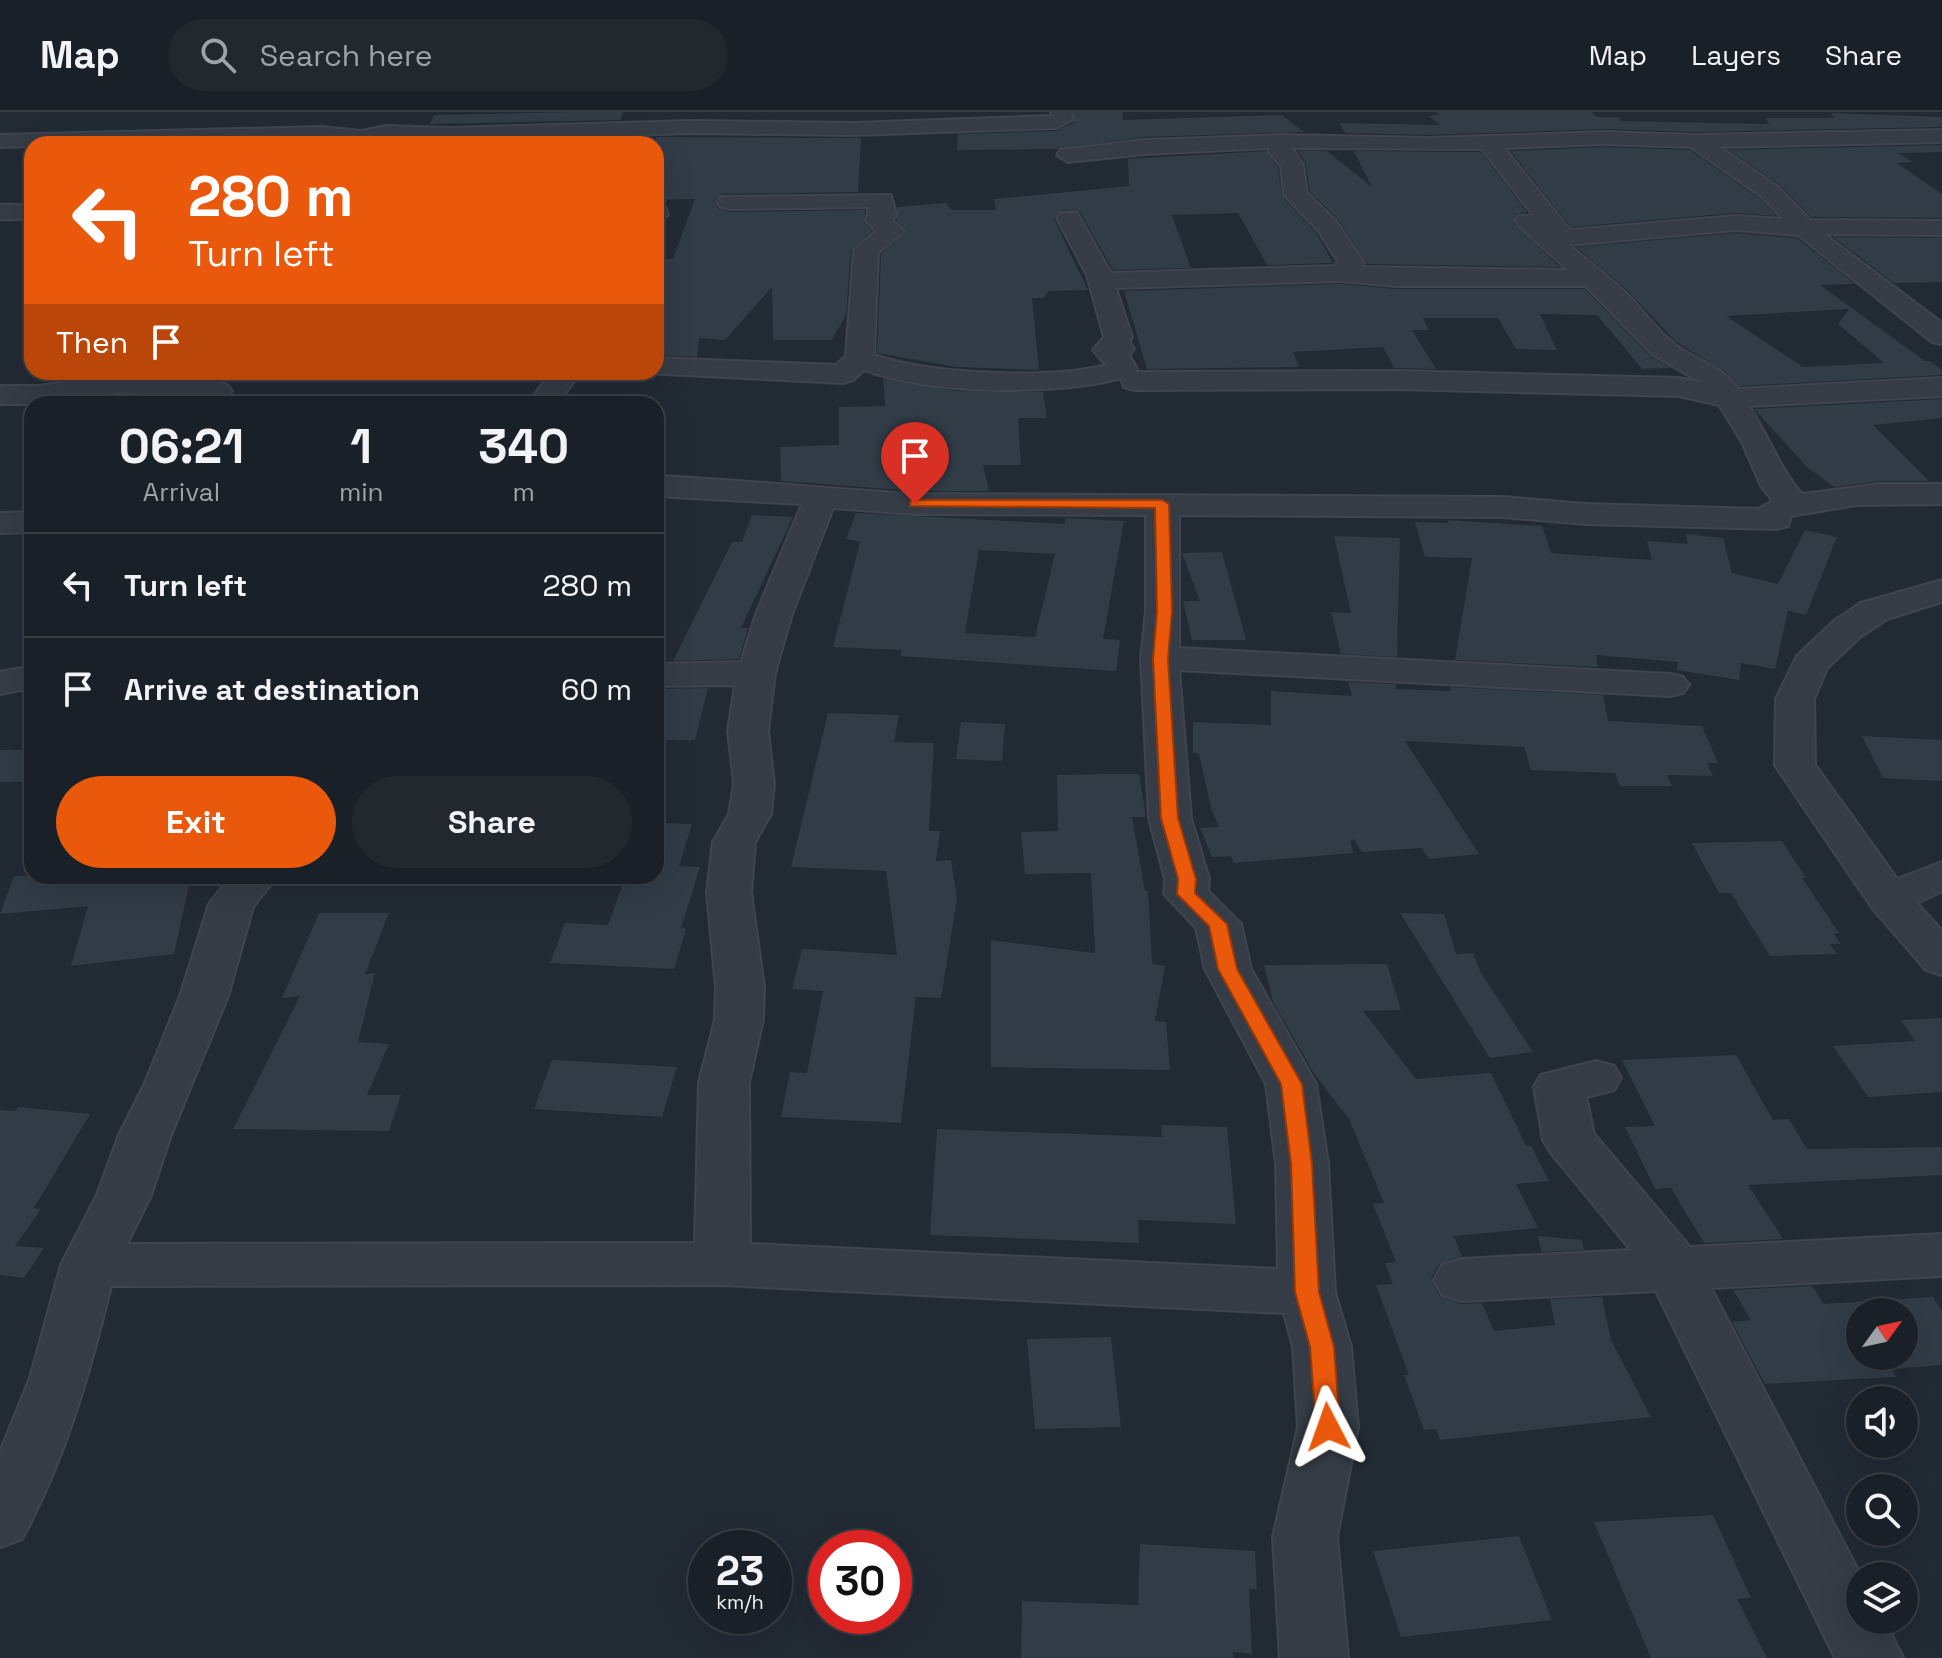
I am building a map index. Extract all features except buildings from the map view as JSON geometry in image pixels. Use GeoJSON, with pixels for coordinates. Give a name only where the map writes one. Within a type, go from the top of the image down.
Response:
{"type":"FeatureCollection","features":[{"type":"Feature","properties":{"kind":"street"},"geometry":{"type":"LineString","coordinates":[[373,136],[387,132],[449,134],[638,120],[854,129],[907,119],[1045,124],[1063,119],[1061,112]]}},
{"type":"Feature","properties":{"kind":"street"},"geometry":{"type":"LineString","coordinates":[[256,136],[321,133],[337,136]]}},
{"type":"Feature","properties":{"kind":"street"},"geometry":{"type":"LineString","coordinates":[[1068,155],[1145,147],[1410,134],[1487,141],[1603,138],[1940,143]]}},
{"type":"Feature","properties":{"kind":"street"},"geometry":{"type":"LineString","coordinates":[[0,141],[24,141]]}},
{"type":"Feature","properties":{"kind":"street"},"geometry":{"type":"LineString","coordinates":[[1283,141],[1280,152],[1292,165],[1296,195],[1327,226],[1351,263],[1341,273]]}},
{"type":"Feature","properties":{"kind":"street"},"geometry":{"type":"LineString","coordinates":[[1487,141],[1595,277]]}},
{"type":"Feature","properties":{"kind":"street"},"geometry":{"type":"LineString","coordinates":[[1696,141],[1770,192],[1790,210],[1802,228],[1941,332]]}},
{"type":"Feature","properties":{"kind":"street"},"geometry":{"type":"LineString","coordinates":[[664,367],[843,374],[860,359],[866,250],[892,231],[878,221],[884,215],[879,213],[883,200],[729,202]]}},
{"type":"Feature","properties":{"kind":"street"},"geometry":{"type":"LineString","coordinates":[[0,212],[24,212]]}},
{"type":"Feature","properties":{"kind":"street"},"geometry":{"type":"LineString","coordinates":[[1069,218],[1073,234],[1089,248],[1103,284],[1101,281]]}},
{"type":"Feature","properties":{"kind":"street"},"geometry":{"type":"LineString","coordinates":[[1527,221],[1595,277],[1623,305],[1635,323],[1662,348],[1679,361],[1709,374],[1729,398],[1757,442],[1777,486],[1793,503]]}},
{"type":"Feature","properties":{"kind":"street"},"geometry":{"type":"LineString","coordinates":[[1564,238],[1735,223],[1802,228],[1849,225],[1942,228]]}},
{"type":"Feature","properties":{"kind":"street"},"geometry":{"type":"LineString","coordinates":[[1101,281],[1341,273],[1396,278],[1595,277]]}},
{"type":"Feature","properties":{"kind":"street"},"geometry":{"type":"LineString","coordinates":[[860,359],[897,373],[1016,381],[1098,376],[1123,369],[1114,353],[1107,350],[1120,349],[1113,345],[1118,337],[1101,281]]}},
{"type":"Feature","properties":{"kind":"street"},"geometry":{"type":"LineString","coordinates":[[548,396],[561,380]]}},
{"type":"Feature","properties":{"kind":"street"},"geometry":{"type":"LineString","coordinates":[[1134,381],[1398,380],[1679,387],[1729,398],[1942,387]]}},
{"type":"Feature","properties":{"kind":"street"},"geometry":{"type":"LineString","coordinates":[[0,395],[40,395],[120,383],[218,389]]}},
{"type":"Feature","properties":{"kind":"street"},"geometry":{"type":"LineString","coordinates":[[664,486],[781,491],[821,498],[915,504],[1502,507],[1586,514],[1776,519],[1772,512],[1793,503],[1920,492],[1942,494]]}},
{"type":"Feature","properties":{"kind":"street"},"geometry":{"type":"LineString","coordinates":[[722,1264],[724,1082],[739,1020],[740,998],[729,893],[734,842],[750,814],[754,784],[748,731],[756,673],[774,614],[821,498]]}},
{"type":"Feature","properties":{"kind":"street"},"geometry":{"type":"LineString","coordinates":[[1162,504],[1164,611],[1160,659],[1170,818],[1187,879],[1186,894],[1218,924],[1228,969],[1291,1084],[1302,1164],[1307,1292],[1322,1347],[1328,1427],[1305,1537],[1314,1658]]}},
{"type":"Feature","properties":{"kind":"street"},"geometry":{"type":"LineString","coordinates":[[0,523],[24,522]]}},
{"type":"Feature","properties":{"kind":"street"},"geometry":{"type":"LineString","coordinates":[[1942,591],[1874,611],[1847,629],[1810,664],[1795,699],[1795,765],[1889,899],[1942,960]]}},
{"type":"Feature","properties":{"kind":"street"},"geometry":{"type":"LineString","coordinates":[[1160,659],[1220,659],[1670,685]]}},
{"type":"Feature","properties":{"kind":"street"},"geometry":{"type":"LineString","coordinates":[[664,675],[756,673]]}},
{"type":"Feature","properties":{"kind":"street"},"geometry":{"type":"LineString","coordinates":[[1889,899],[1942,875]]}},
{"type":"Feature","properties":{"kind":"street"},"geometry":{"type":"LineString","coordinates":[[0,1520],[13,1497],[59,1378],[89,1265],[124,1195],[145,1135],[170,1083],[204,996],[231,904],[248,884]]}},
{"type":"Feature","properties":{"kind":"street"},"geometry":{"type":"LineString","coordinates":[[1596,1078],[1559,1087],[1569,1140],[1666,1254],[1869,1658]]}},
{"type":"Feature","properties":{"kind":"street"},"geometry":{"type":"LineString","coordinates":[[1462,1280],[1942,1255]]}},
{"type":"Feature","properties":{"kind":"street"},"geometry":{"type":"LineString","coordinates":[[89,1265],[722,1264],[1307,1292]]}},
{"type":"Feature","properties":{"kind":"route"},"geometry":{"type":"LineString","coordinates":[[915,504],[1162,504],[1164,611],[1160,659],[1168,742],[1170,818],[1187,879],[1186,894],[1218,924],[1228,969],[1291,1084],[1302,1164],[1307,1292],[1322,1347],[1328,1427]]}}]}
